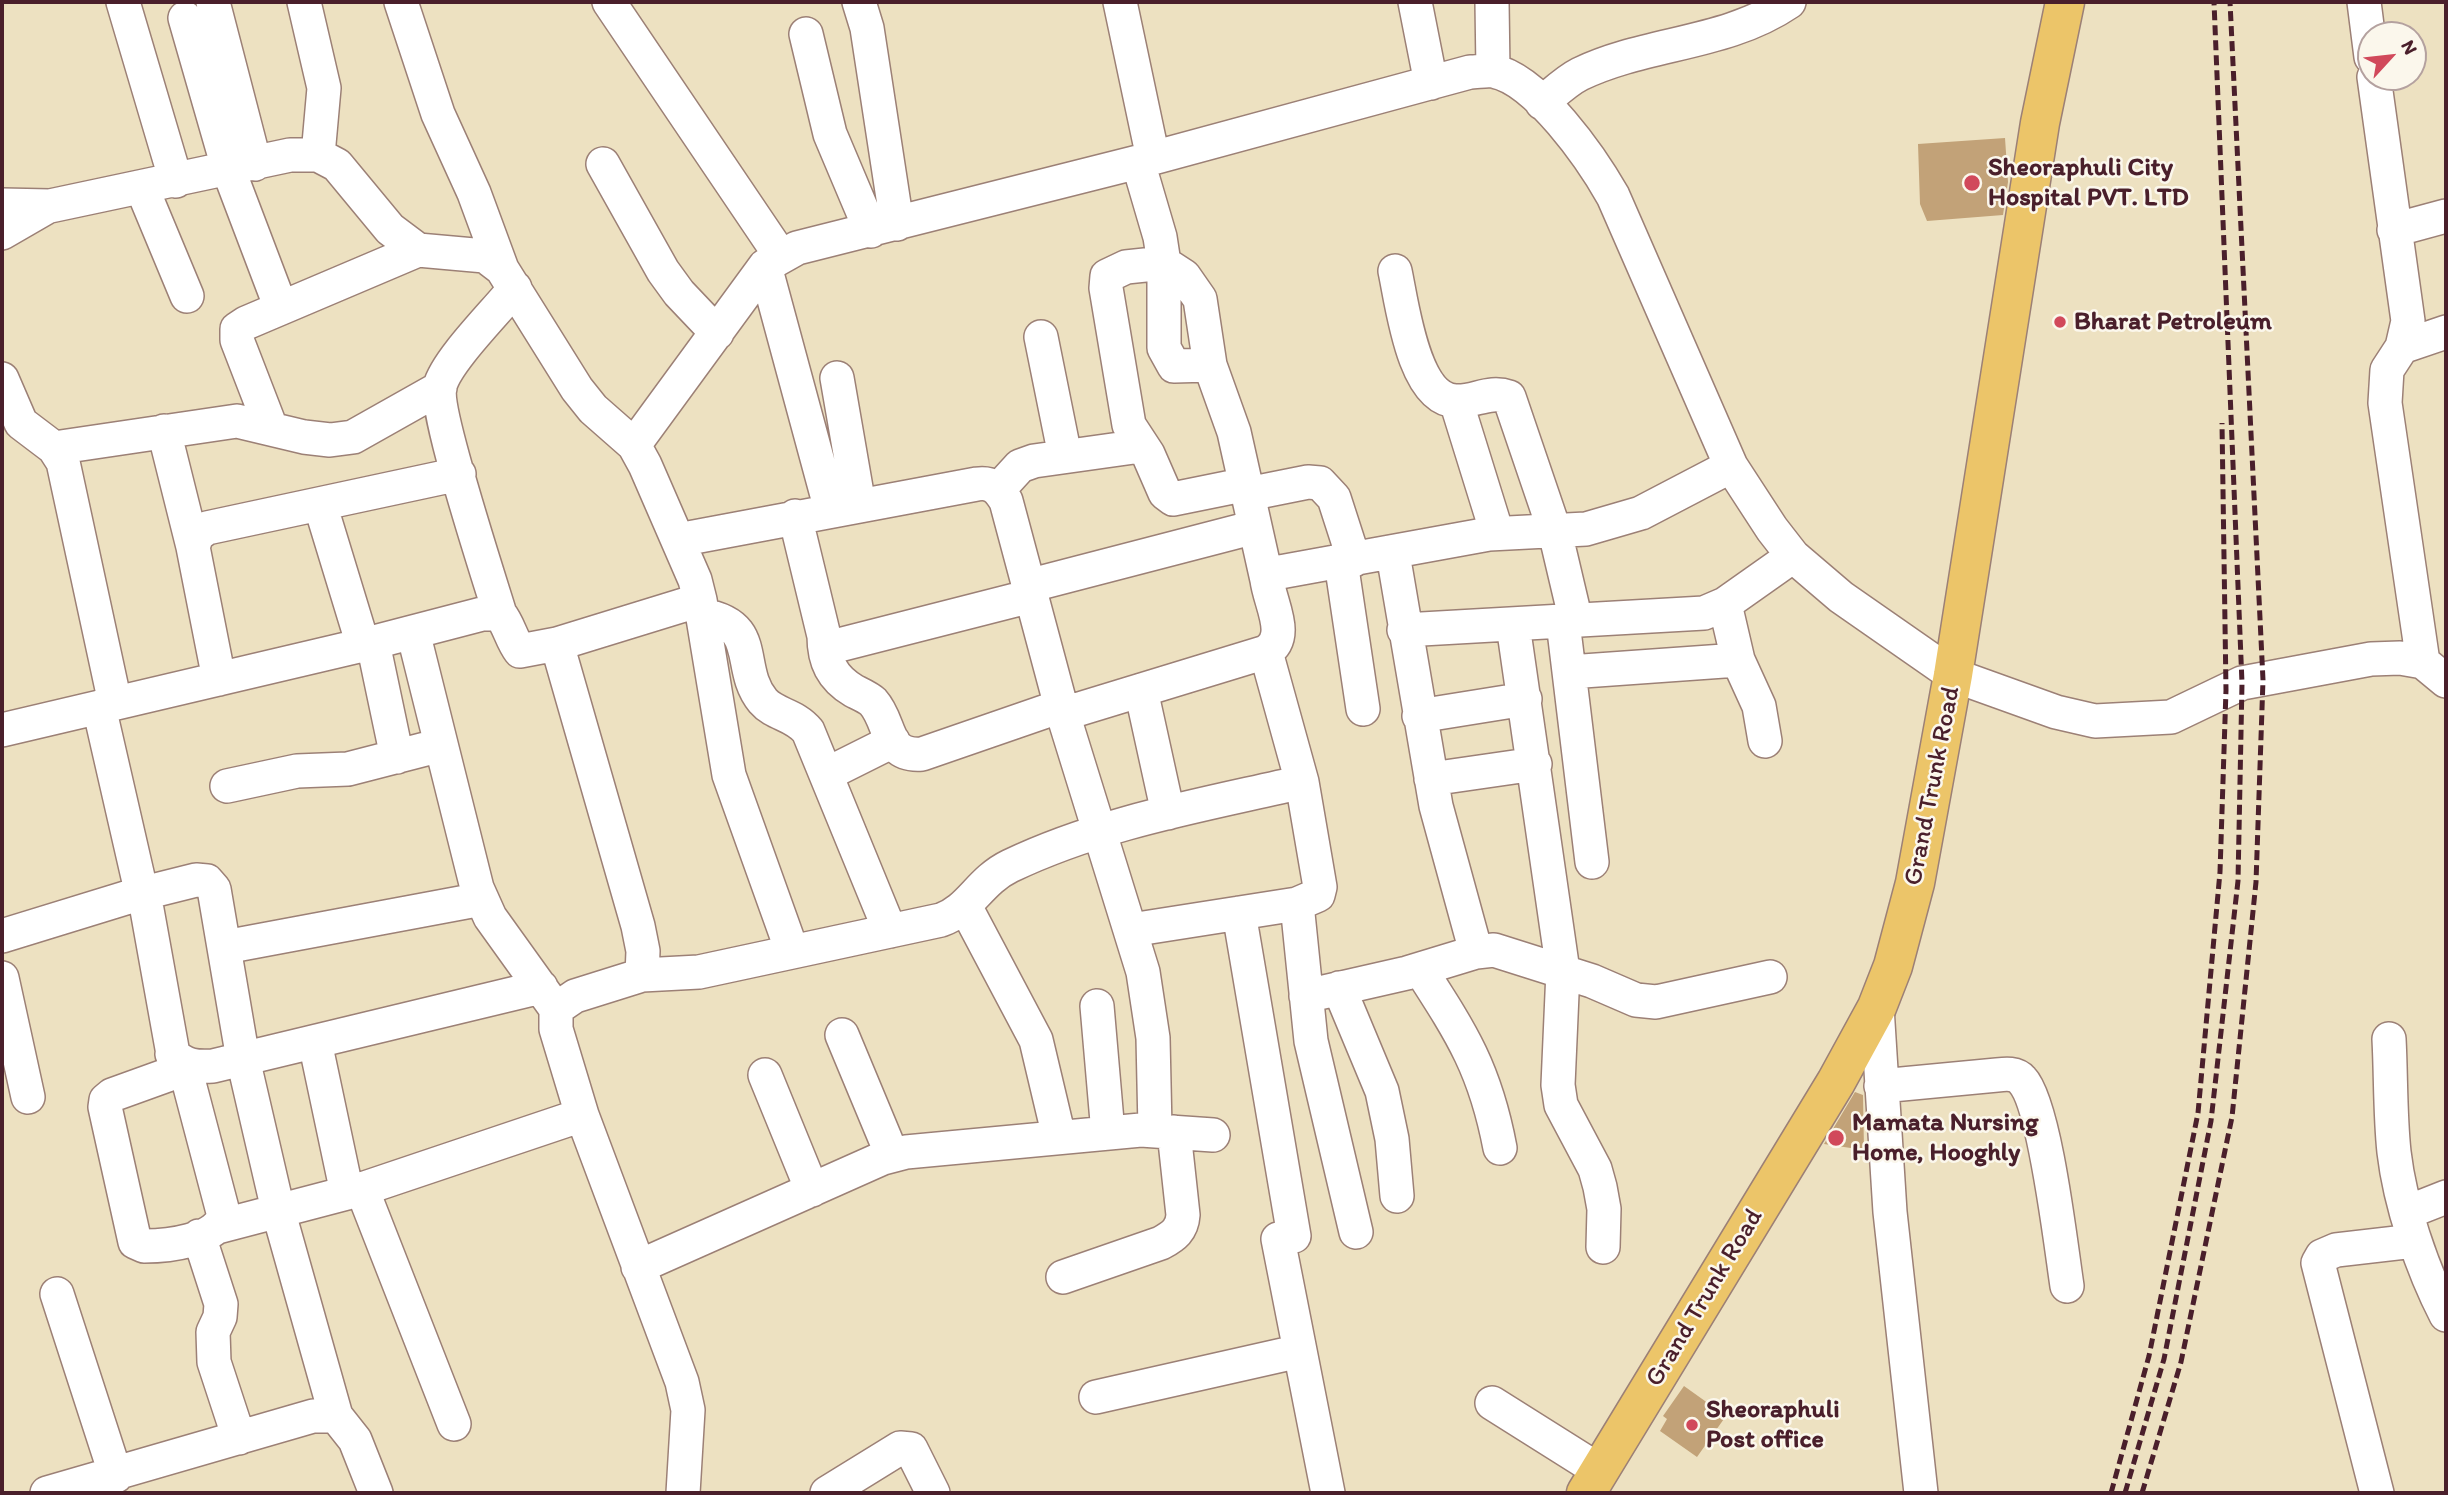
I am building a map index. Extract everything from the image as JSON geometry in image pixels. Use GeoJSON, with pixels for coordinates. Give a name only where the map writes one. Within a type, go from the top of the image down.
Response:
{"type":"FeatureCollection","features":[{"type":"Feature","properties":{"kind":"main road","name":"Grand Trunk Road"},"geometry":{"type":"LineString","coordinates":[[1593,1482],[1836,1083],[1877,1007],[1893,966],[1910,905],[1953,675],[2040,123],[2065,2]]}},
{"type":"Feature","properties":{"kind":"street"},"geometry":{"type":"LineString","coordinates":[[123,2],[176,181]]}},
{"type":"Feature","properties":{"kind":"street"},"geometry":{"type":"LineString","coordinates":[[214,2],[242,167]]}},
{"type":"Feature","properties":{"kind":"street"},"geometry":{"type":"LineString","coordinates":[[401,2],[438,114],[509,279],[577,389],[593,409],[634,445],[695,580],[729,775],[792,951]]}},
{"type":"Feature","properties":{"kind":"street"},"geometry":{"type":"LineString","coordinates":[[609,2],[772,261],[845,508]]}},
{"type":"Feature","properties":{"kind":"street"},"geometry":{"type":"LineString","coordinates":[[859,2],[867,29],[884,227]]}},
{"type":"Feature","properties":{"kind":"street"},"geometry":{"type":"LineString","coordinates":[[1120,2],[1164,263],[1164,348],[1174,366],[1210,365]]}},
{"type":"Feature","properties":{"kind":"street"},"geometry":{"type":"LineString","coordinates":[[1415,2],[1431,83]]}},
{"type":"Feature","properties":{"kind":"street"},"geometry":{"type":"LineString","coordinates":[[1492,2],[1493,71]]}},
{"type":"Feature","properties":{"kind":"street"},"geometry":{"type":"LineString","coordinates":[[1542,103],[1565,83],[1590,70],[1740,27],[1772,14],[1789,2]]}},
{"type":"Feature","properties":{"kind":"street"},"geometry":{"type":"LineString","coordinates":[[2364,2],[2366,21]]}},
{"type":"Feature","properties":{"kind":"street"},"geometry":{"type":"LineString","coordinates":[[314,5],[324,88],[318,155]]}},
{"type":"Feature","properties":{"kind":"street"},"geometry":{"type":"LineString","coordinates":[[185,19],[242,167],[281,308]]}},
{"type":"Feature","properties":{"kind":"street"},"geometry":{"type":"LineString","coordinates":[[806,34],[834,146],[884,227]]}},
{"type":"Feature","properties":{"kind":"street"},"geometry":{"type":"LineString","coordinates":[[634,445],[772,261],[797,248],[1145,160],[1470,72],[1493,71],[1517,82],[1574,136],[1613,196],[1731,466],[1793,556],[1841,597],[1953,675],[2056,712],[2095,721],[2138,721],[2171,717],[2242,683],[2371,659],[2400,658],[2435,671]]}},
{"type":"Feature","properties":{"kind":"street"},"geometry":{"type":"LineString","coordinates":[[2376,91],[2408,321],[2402,347],[2387,370],[2385,403],[2435,671]]}},
{"type":"Feature","properties":{"kind":"street"},"geometry":{"type":"LineString","coordinates":[[2,205],[50,206],[290,155],[318,155],[337,165],[390,229],[418,250]]}},
{"type":"Feature","properties":{"kind":"street"},"geometry":{"type":"LineString","coordinates":[[603,164],[663,271],[717,333]]}},
{"type":"Feature","properties":{"kind":"street"},"geometry":{"type":"LineString","coordinates":[[142,188],[187,296]]}},
{"type":"Feature","properties":{"kind":"street"},"geometry":{"type":"LineString","coordinates":[[2,233],[50,206]]}},
{"type":"Feature","properties":{"kind":"street"},"geometry":{"type":"LineString","coordinates":[[2394,230],[2446,216]]}},
{"type":"Feature","properties":{"kind":"street"},"geometry":{"type":"LineString","coordinates":[[271,428],[237,341],[237,329],[418,250],[485,256],[509,279]]}},
{"type":"Feature","properties":{"kind":"street"},"geometry":{"type":"LineString","coordinates":[[794,516],[824,636],[824,655],[832,673],[846,686],[873,703],[893,741],[908,755],[922,754],[1062,710],[1141,690],[1266,652],[1276,646],[1280,636],[1255,527],[1247,489],[1234,432],[1210,365],[1199,299],[1184,276],[1164,263],[1115,271],[1108,276],[1106,288],[1127,418],[1148,454],[1165,493],[1173,499],[1247,489],[1308,482],[1320,483],[1334,498],[1347,561],[1363,709]]}},
{"type":"Feature","properties":{"kind":"street"},"geometry":{"type":"LineString","coordinates":[[1395,271],[1410,342],[1421,372],[1433,390],[1442,398],[1456,401],[1488,394],[1509,397],[1555,532],[1569,622],[1569,672],[1592,862]]}},
{"type":"Feature","properties":{"kind":"street"},"geometry":{"type":"LineString","coordinates":[[54,448],[237,421],[330,440],[353,437],[440,387],[449,368],[509,279]]}},
{"type":"Feature","properties":{"kind":"street"},"geometry":{"type":"LineString","coordinates":[[2402,347],[2446,332]]}},
{"type":"Feature","properties":{"kind":"street"},"geometry":{"type":"LineString","coordinates":[[1041,337],[1065,456]]}},
{"type":"Feature","properties":{"kind":"street"},"geometry":{"type":"LineString","coordinates":[[837,378],[845,508]]}},
{"type":"Feature","properties":{"kind":"street"},"geometry":{"type":"LineString","coordinates":[[2,379],[21,423],[54,448],[63,462],[69,485],[139,878],[138,895],[178,1059],[222,1204],[224,1216],[210,1231]]}},
{"type":"Feature","properties":{"kind":"street"},"geometry":{"type":"LineString","coordinates":[[440,387],[459,474],[500,614],[507,622],[510,639],[520,651],[701,608],[733,626],[747,651],[758,692],[775,710],[799,720],[808,731],[890,931]]}},
{"type":"Feature","properties":{"kind":"street"},"geometry":{"type":"LineString","coordinates":[[1456,401],[1497,533]]}},
{"type":"Feature","properties":{"kind":"street"},"geometry":{"type":"LineString","coordinates":[[164,431],[192,547],[219,679]]}},
{"type":"Feature","properties":{"kind":"street"},"geometry":{"type":"LineString","coordinates":[[999,489],[1020,466],[1065,456],[1141,446]]}},
{"type":"Feature","properties":{"kind":"street"},"geometry":{"type":"LineString","coordinates":[[1267,580],[1280,572],[1497,533],[1555,532],[1586,528],[1641,513],[1731,466]]}},
{"type":"Feature","properties":{"kind":"street"},"geometry":{"type":"LineString","coordinates":[[192,547],[197,535],[207,528],[459,474]]}},
{"type":"Feature","properties":{"kind":"street"},"geometry":{"type":"LineString","coordinates":[[678,540],[794,516],[989,482],[999,489],[1006,501],[1062,710],[1131,930],[1150,1004],[1165,1130],[1183,1215],[1182,1225],[1175,1235],[1161,1243],[1063,1277]]}},
{"type":"Feature","properties":{"kind":"street"},"geometry":{"type":"LineString","coordinates":[[320,504],[368,644],[397,757]]}},
{"type":"Feature","properties":{"kind":"street"},"geometry":{"type":"LineString","coordinates":[[824,636],[830,643],[839,645],[1255,527]]}},
{"type":"Feature","properties":{"kind":"street"},"geometry":{"type":"LineString","coordinates":[[1392,554],[1443,838],[1476,952]]}},
{"type":"Feature","properties":{"kind":"street"},"geometry":{"type":"LineString","coordinates":[[1404,630],[1704,613],[1725,604],[1793,556]]}},
{"type":"Feature","properties":{"kind":"street"},"geometry":{"type":"LineString","coordinates":[[1725,604],[1738,660],[1759,706],[1765,741]]}},
{"type":"Feature","properties":{"kind":"street"},"geometry":{"type":"LineString","coordinates":[[3,722],[107,705],[368,644],[482,614],[500,614]]}},
{"type":"Feature","properties":{"kind":"street"},"geometry":{"type":"LineString","coordinates":[[1513,625],[1563,971],[1557,1057],[1560,1095],[1570,1125],[1597,1178],[1604,1209],[1604,1247]]}},
{"type":"Feature","properties":{"kind":"street"},"geometry":{"type":"LineString","coordinates":[[412,632],[482,899],[490,917],[548,998],[582,1115],[682,1382],[688,1410],[684,1493]]}},
{"type":"Feature","properties":{"kind":"street"},"geometry":{"type":"LineString","coordinates":[[557,644],[638,926],[643,951],[642,975]]}},
{"type":"Feature","properties":{"kind":"street"},"geometry":{"type":"LineString","coordinates":[[1131,930],[1297,904],[1312,900],[1320,887],[1302,782],[1266,652]]}},
{"type":"Feature","properties":{"kind":"street"},"geometry":{"type":"LineString","coordinates":[[1569,672],[1738,660]]}},
{"type":"Feature","properties":{"kind":"street"},"geometry":{"type":"LineString","coordinates":[[1141,690],[1168,813]]}},
{"type":"Feature","properties":{"kind":"street"},"geometry":{"type":"LineString","coordinates":[[1419,716],[1525,699]]}},
{"type":"Feature","properties":{"kind":"street"},"geometry":{"type":"LineString","coordinates":[[827,774],[893,741]]}},
{"type":"Feature","properties":{"kind":"street"},"geometry":{"type":"LineString","coordinates":[[227,786],[297,771],[348,769],[441,745]]}},
{"type":"Feature","properties":{"kind":"street"},"geometry":{"type":"LineString","coordinates":[[1431,779],[1535,764]]}},
{"type":"Feature","properties":{"kind":"street"},"geometry":{"type":"LineString","coordinates":[[178,1059],[196,1067],[243,1059],[315,1042],[548,998],[575,996],[642,975],[699,972],[941,920],[957,915],[988,878],[1099,829],[1302,782]]}},
{"type":"Feature","properties":{"kind":"street"},"geometry":{"type":"LineString","coordinates":[[2,936],[138,895],[196,880],[207,881],[217,900],[243,1059],[278,1210],[336,1416],[355,1440],[376,1493]]}},
{"type":"Feature","properties":{"kind":"street"},"geometry":{"type":"LineString","coordinates":[[225,947],[482,899]]}},
{"type":"Feature","properties":{"kind":"street"},"geometry":{"type":"LineString","coordinates":[[1297,904],[1316,1069],[1356,1232]]}},
{"type":"Feature","properties":{"kind":"street"},"geometry":{"type":"LineString","coordinates":[[965,906],[1036,1040],[1059,1137]]}},
{"type":"Feature","properties":{"kind":"street"},"geometry":{"type":"LineString","coordinates":[[1239,913],[1294,1236],[1278,1239],[1328,1493]]}},
{"type":"Feature","properties":{"kind":"street"},"geometry":{"type":"LineString","coordinates":[[1306,996],[1476,952],[1511,953],[1636,1000],[1656,1002],[1770,977]]}},
{"type":"Feature","properties":{"kind":"street"},"geometry":{"type":"LineString","coordinates":[[1420,968],[1475,1058],[1493,1110],[1500,1148]]}},
{"type":"Feature","properties":{"kind":"street"},"geometry":{"type":"LineString","coordinates":[[2,978],[27,1097]]}},
{"type":"Feature","properties":{"kind":"street"},"geometry":{"type":"LineString","coordinates":[[1339,988],[1382,1091],[1392,1139],[1397,1196]]}},
{"type":"Feature","properties":{"kind":"street"},"geometry":{"type":"LineString","coordinates":[[1097,1006],[1108,1133]]}},
{"type":"Feature","properties":{"kind":"street"},"geometry":{"type":"LineString","coordinates":[[1877,1007],[1890,1212],[1922,1493]]}},
{"type":"Feature","properties":{"kind":"street"},"geometry":{"type":"LineString","coordinates":[[842,1035],[892,1156]]}},
{"type":"Feature","properties":{"kind":"street"},"geometry":{"type":"LineString","coordinates":[[2389,1039],[2394,1153],[2411,1227],[2446,1315]]}},
{"type":"Feature","properties":{"kind":"street"},"geometry":{"type":"LineString","coordinates":[[315,1042],[355,1191],[454,1424]]}},
{"type":"Feature","properties":{"kind":"street"},"geometry":{"type":"LineString","coordinates":[[178,1059],[173,1073],[106,1100],[105,1107],[135,1242],[144,1247],[156,1246],[278,1210],[355,1191],[582,1115]]}},
{"type":"Feature","properties":{"kind":"street"},"geometry":{"type":"LineString","coordinates":[[1881,1086],[2011,1074],[2021,1078],[2028,1088],[2043,1135],[2067,1286]]}},
{"type":"Feature","properties":{"kind":"street"},"geometry":{"type":"LineString","coordinates":[[765,1075],[812,1190]]}},
{"type":"Feature","properties":{"kind":"street"},"geometry":{"type":"LineString","coordinates":[[638,1267],[892,1156],[1108,1133],[1165,1130],[1213,1135]]}},
{"type":"Feature","properties":{"kind":"street"},"geometry":{"type":"LineString","coordinates":[[2377,1493],[2318,1263],[2322,1255],[2411,1227],[2446,1198]]}},
{"type":"Feature","properties":{"kind":"street"},"geometry":{"type":"LineString","coordinates":[[210,1231],[221,1304],[220,1317],[213,1332],[214,1362],[239,1438]]}},
{"type":"Feature","properties":{"kind":"street"},"geometry":{"type":"LineString","coordinates":[[57,1294],[116,1476]]}},
{"type":"Feature","properties":{"kind":"street"},"geometry":{"type":"LineString","coordinates":[[1096,1397],[1300,1351]]}},
{"type":"Feature","properties":{"kind":"street"},"geometry":{"type":"LineString","coordinates":[[1492,1403],[1593,1482]]}},
{"type":"Feature","properties":{"kind":"street"},"geometry":{"type":"LineString","coordinates":[[65,1491],[313,1416],[336,1416]]}},
{"type":"Feature","properties":{"kind":"street"},"geometry":{"type":"LineString","coordinates":[[827,1493],[900,1448],[911,1449],[918,1457],[933,1493]]}},
{"type":"Feature","properties":{"kind":"building","name":"Sheoraphuli City Hospital PVT. LTD"},"geometry":{"type":"Polygon","coordinates":[[[2005,138],[2008,182],[2003,215],[1927,221],[1920,204],[1918,144],[2005,138]]]}},
{"type":"Feature","properties":{"kind":"building"},"geometry":{"type":"Polygon","coordinates":[[[1855,1092],[1863,1095],[1864,1150],[1824,1144],[1855,1092]]]}},
{"type":"Feature","properties":{"kind":"building","name":"Sheoraphuli Post office"},"geometry":{"type":"Polygon","coordinates":[[[1684,1386],[1726,1416],[1697,1457],[1660,1431],[1667,1419],[1663,1416],[1684,1386]]]}},
{"type":"Feature","properties":{"kind":"railway"},"geometry":{"type":"LineString","coordinates":[[2125,1493],[2164,1359],[2211,1121],[2238,881],[2242,683],[2214,2]]}},
{"type":"Feature","properties":{"kind":"railway"},"geometry":{"type":"LineString","coordinates":[[2142,1493],[2181,1362],[2232,1117],[2256,882],[2263,680],[2230,2]]}},
{"type":"Feature","properties":{"kind":"railway"},"geometry":{"type":"LineString","coordinates":[[2111,1493],[2149,1356],[2198,1113],[2220,872],[2226,690],[2222,423]]}},
{"type":"Feature","properties":{"kind":"place","name":"Sheoraphuli City Hospital PVT. LTD"},"geometry":{"type":"Point","coordinates":[1972,183]}},
{"type":"Feature","properties":{"kind":"place","name":"Bharat Petroleum"},"geometry":{"type":"Point","coordinates":[2060,322]}},
{"type":"Feature","properties":{"kind":"place","name":"Mamata Nursing Home, Hooghly"},"geometry":{"type":"Point","coordinates":[1836,1138]}},
{"type":"Feature","properties":{"kind":"place","name":"Sheoraphuli Post office"},"geometry":{"type":"Point","coordinates":[1692,1425]}}]}
